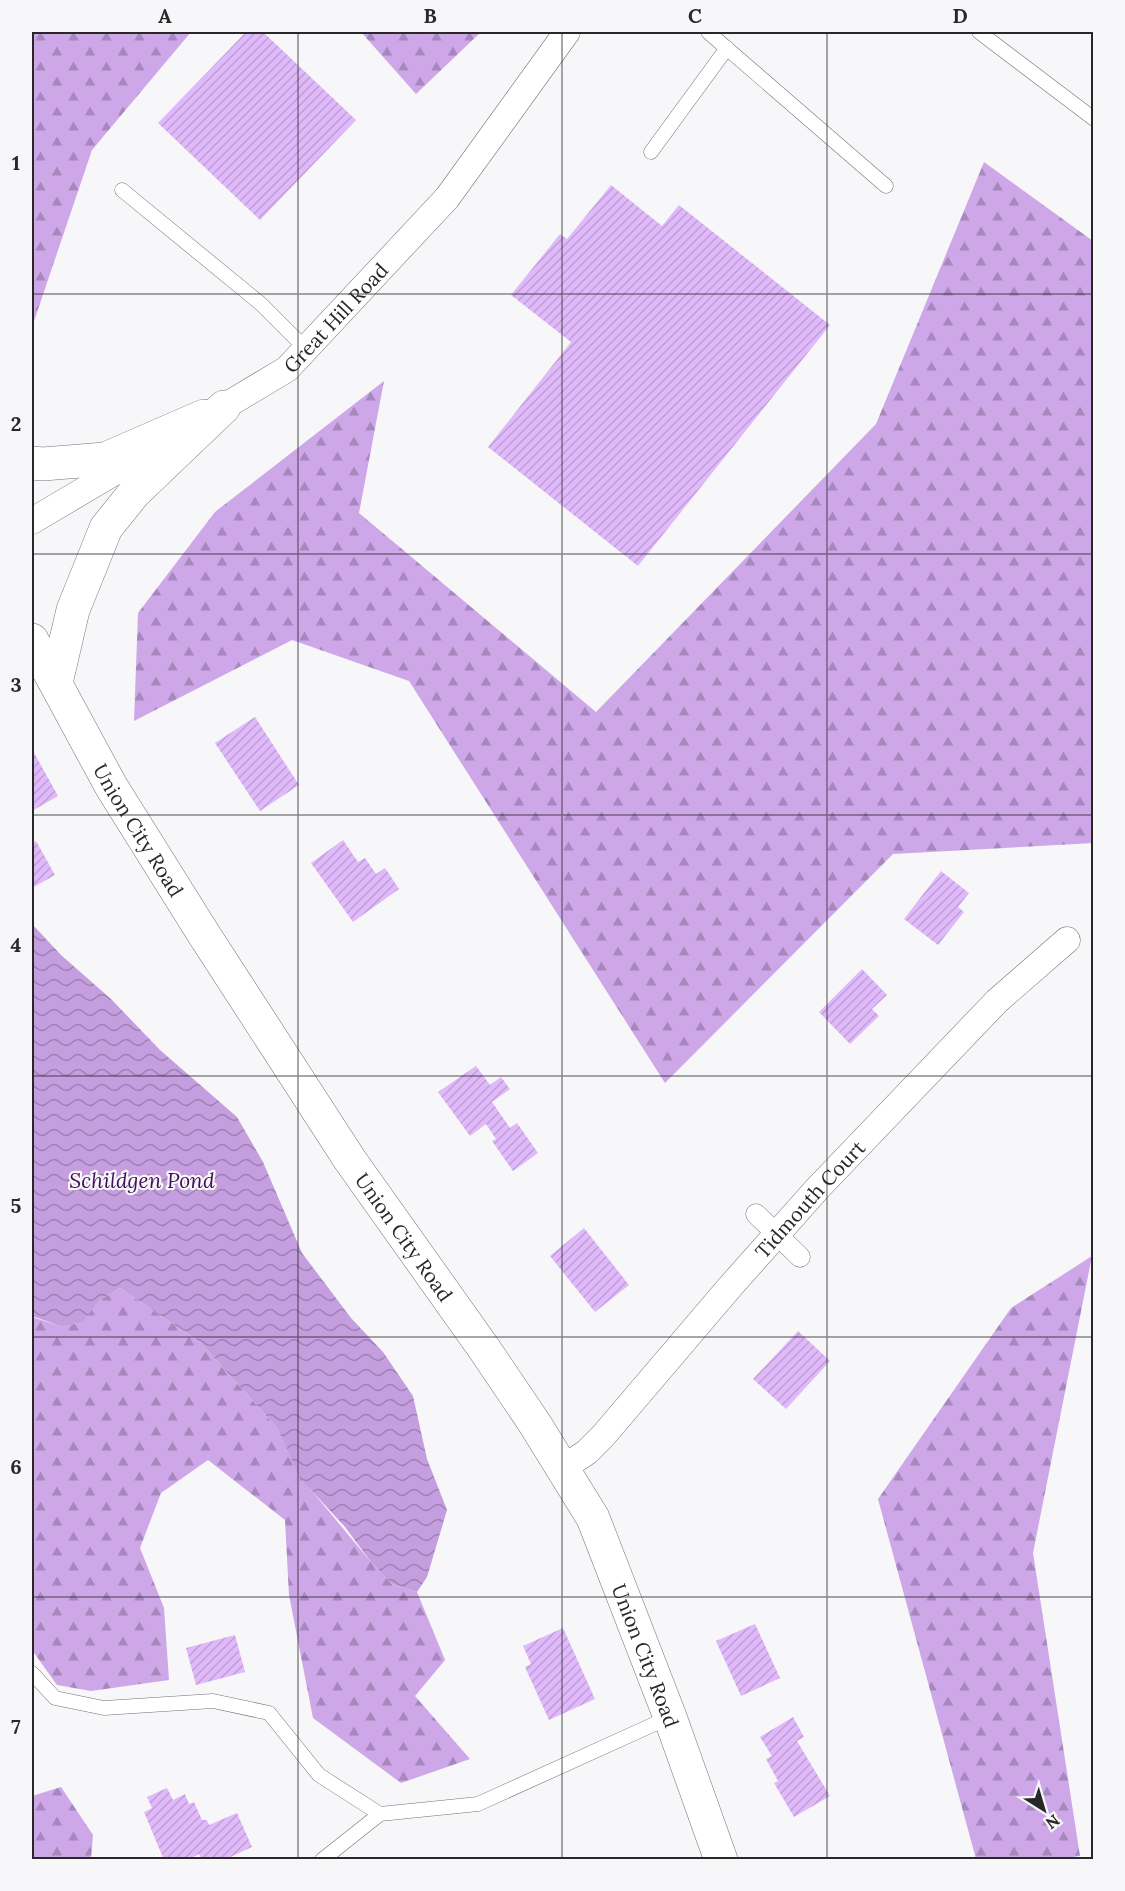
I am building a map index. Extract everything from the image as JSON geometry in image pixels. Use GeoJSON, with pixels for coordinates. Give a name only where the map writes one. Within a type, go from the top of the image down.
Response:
{"type":"FeatureCollection","features":[{"type":"Feature","properties":{"kind":"main road"},"geometry":{"type":"LineString","coordinates":[[32,463],[105,459],[225,407]]}},
{"type":"Feature","properties":{"kind":"main road"},"geometry":{"type":"LineString","coordinates":[[56,683],[73,610],[106,528],[134,493],[225,407]]}},
{"type":"Feature","properties":{"kind":"main road","name":"Union City Road"},"geometry":{"type":"LineString","coordinates":[[32,640],[111,786],[202,933],[350,1160],[485,1350],[563,1468],[593,1518],[670,1717],[721,1860]]}},
{"type":"Feature","properties":{"kind":"street","name":"Great Hill Road"},"geometry":{"type":"LineString","coordinates":[[32,521],[287,369],[447,198],[567,32]]}},
{"type":"Feature","properties":{"kind":"street","name":"Tidmouth Court"},"geometry":{"type":"LineString","coordinates":[[563,1468],[588,1452],[603,1436],[777,1234],[996,1001],[1066,940]]}},
{"type":"Feature","properties":{"kind":"street"},"geometry":{"type":"LineString","coordinates":[[756,1214],[800,1257]]}},
{"type":"Feature","properties":{"kind":"lane"},"geometry":{"type":"LineString","coordinates":[[708,32],[886,186]]}},
{"type":"Feature","properties":{"kind":"lane"},"geometry":{"type":"LineString","coordinates":[[979,32],[1094,119]]}},
{"type":"Feature","properties":{"kind":"lane"},"geometry":{"type":"LineString","coordinates":[[651,152],[727,48]]}},
{"type":"Feature","properties":{"kind":"lane"},"geometry":{"type":"LineString","coordinates":[[122,190],[261,304],[306,349]]}},
{"type":"Feature","properties":{"kind":"lane"},"geometry":{"type":"LineString","coordinates":[[32,1673],[55,1698],[104,1708],[213,1701],[269,1713],[319,1775],[380,1814]]}},
{"type":"Feature","properties":{"kind":"lane"},"geometry":{"type":"LineString","coordinates":[[322,1860],[380,1814],[478,1804],[670,1717]]}},
{"type":"Feature","properties":{"kind":"green space"},"geometry":{"type":"Polygon","coordinates":[[[32,32],[191,32],[92,150],[32,327],[32,32]]]}},
{"type":"Feature","properties":{"kind":"green space"},"geometry":{"type":"Polygon","coordinates":[[[361,32],[481,32],[416,94],[361,32]]]}},
{"type":"Feature","properties":{"kind":"green space"},"geometry":{"type":"Polygon","coordinates":[[[984,162],[1093,241],[1093,843],[893,854],[665,1083],[409,681],[292,640],[134,721],[138,613],[215,512],[384,381],[359,513],[596,712],[876,424],[984,162]]]}},
{"type":"Feature","properties":{"kind":"green space"},"geometry":{"type":"Polygon","coordinates":[[[1092,1256],[1033,1553],[1080,1856],[1048,1860],[976,1859],[878,1499],[1011,1308],[1092,1256]]]}},
{"type":"Feature","properties":{"kind":"green space"},"geometry":{"type":"Polygon","coordinates":[[[120,1288],[200,1342],[278,1429],[311,1490],[371,1562],[392,1584],[417,1592],[445,1660],[415,1696],[470,1759],[401,1783],[313,1718],[289,1595],[285,1520],[208,1460],[161,1493],[140,1548],[164,1608],[169,1680],[91,1691],[57,1685],[32,1650],[32,1317],[63,1327],[81,1322],[100,1300],[120,1288]]]}},
{"type":"Feature","properties":{"kind":"green space"},"geometry":{"type":"Polygon","coordinates":[[[61,1787],[93,1835],[91,1859],[32,1859],[32,1796],[61,1787]]]}},
{"type":"Feature","properties":{"kind":"water","name":"Schildgen Pond"},"geometry":{"type":"Polygon","coordinates":[[[32,924],[61,955],[111,999],[160,1050],[237,1117],[263,1162],[302,1253],[351,1318],[383,1352],[413,1396],[427,1459],[447,1510],[427,1577],[417,1592],[392,1584],[371,1562],[345,1527],[300,1478],[278,1429],[200,1342],[120,1288],[100,1300],[82,1322],[63,1327],[32,1316],[32,924]]]}},
{"type":"Feature","properties":{"kind":"building"},"geometry":{"type":"Polygon","coordinates":[[[246,32],[263,32],[356,120],[260,220],[158,123],[246,32]]]}},
{"type":"Feature","properties":{"kind":"building"},"geometry":{"type":"Polygon","coordinates":[[[611,185],[662,226],[679,205],[830,325],[638,566],[488,447],[571,342],[511,295],[560,234],[567,239],[611,185]]]}},
{"type":"Feature","properties":{"kind":"building"},"geometry":{"type":"Polygon","coordinates":[[[255,717],[299,785],[260,811],[215,743],[255,717]]]}},
{"type":"Feature","properties":{"kind":"building"},"geometry":{"type":"Polygon","coordinates":[[[32,749],[58,796],[32,811],[32,749]]]}},
{"type":"Feature","properties":{"kind":"building"},"geometry":{"type":"Polygon","coordinates":[[[343,840],[358,862],[365,858],[376,874],[385,868],[399,889],[353,922],[311,863],[343,840]]]}},
{"type":"Feature","properties":{"kind":"building"},"geometry":{"type":"Polygon","coordinates":[[[36,841],[55,875],[32,888],[32,844],[36,841]]]}},
{"type":"Feature","properties":{"kind":"building"},"geometry":{"type":"Polygon","coordinates":[[[941,871],[969,893],[958,907],[964,912],[938,945],[904,919],[941,871]]]}},
{"type":"Feature","properties":{"kind":"building"},"geometry":{"type":"Polygon","coordinates":[[[862,969],[887,995],[872,1009],[879,1016],[850,1044],[819,1012],[862,969]]]}},
{"type":"Feature","properties":{"kind":"building"},"geometry":{"type":"Polygon","coordinates":[[[476,1066],[490,1085],[501,1077],[510,1089],[492,1102],[510,1128],[517,1123],[538,1153],[513,1171],[492,1141],[496,1139],[486,1124],[470,1136],[438,1092],[476,1066]]]}},
{"type":"Feature","properties":{"kind":"building"},"geometry":{"type":"Polygon","coordinates":[[[584,1228],[629,1285],[595,1312],[550,1256],[584,1228]]]}},
{"type":"Feature","properties":{"kind":"building"},"geometry":{"type":"Polygon","coordinates":[[[798,1331],[830,1361],[786,1409],[753,1379],[798,1331]]]}},
{"type":"Feature","properties":{"kind":"building"},"geometry":{"type":"Polygon","coordinates":[[[755,1624],[780,1678],[741,1696],[716,1641],[755,1624]]]}},
{"type":"Feature","properties":{"kind":"building"},"geometry":{"type":"Polygon","coordinates":[[[563,1628],[595,1699],[549,1720],[525,1667],[531,1664],[523,1646],[563,1628]]]}},
{"type":"Feature","properties":{"kind":"building"},"geometry":{"type":"Polygon","coordinates":[[[235,1635],[245,1672],[196,1685],[186,1648],[235,1635]]]}},
{"type":"Feature","properties":{"kind":"building"},"geometry":{"type":"Polygon","coordinates":[[[793,1717],[804,1737],[797,1741],[830,1796],[794,1817],[774,1783],[778,1781],[766,1759],[772,1756],[760,1737],[793,1717]]]}},
{"type":"Feature","properties":{"kind":"building"},"geometry":{"type":"Polygon","coordinates":[[[167,1788],[173,1800],[185,1794],[189,1804],[194,1802],[202,1820],[207,1820],[209,1825],[237,1813],[252,1847],[224,1860],[202,1860],[199,1854],[187,1860],[164,1860],[144,1812],[152,1808],[147,1797],[167,1788]]]}}]}
